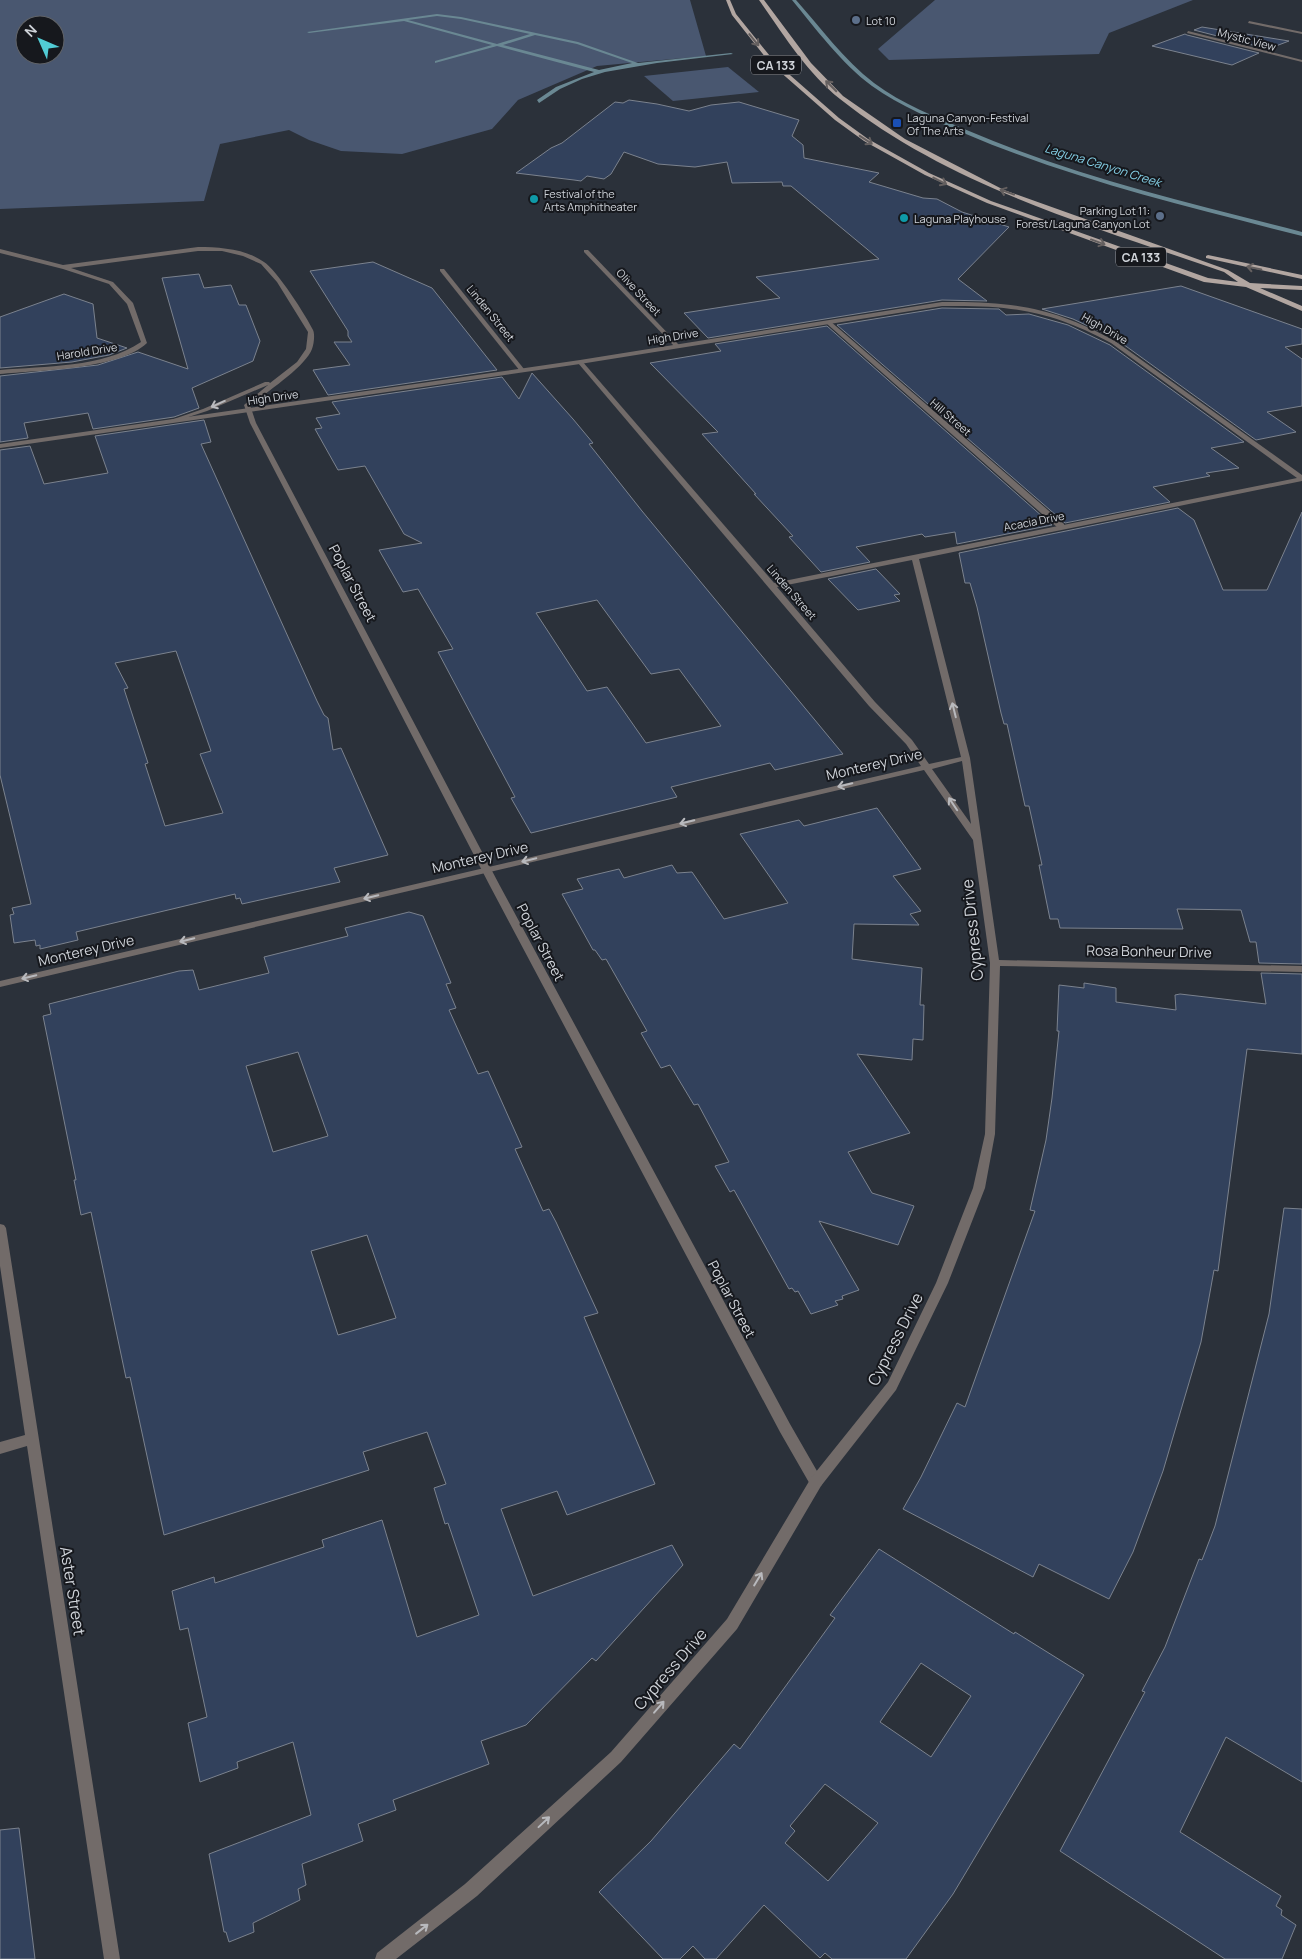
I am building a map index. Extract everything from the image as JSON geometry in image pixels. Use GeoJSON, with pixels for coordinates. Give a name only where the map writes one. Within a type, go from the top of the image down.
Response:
{"type":"FeatureCollection","features":[{"type":"Feature","properties":{"kind":"main road","name":"CA 133"},"geometry":{"type":"LineString","coordinates":[[728,0],[734,14],[772,62],[837,119],[866,140],[897,158],[955,188],[1036,219],[1207,280],[1248,285]]}},
{"type":"Feature","properties":{"kind":"main road","name":"CA 133"},"geometry":{"type":"LineString","coordinates":[[761,0],[809,64],[841,97],[868,118],[927,154],[1002,191],[1226,271],[1248,285],[1302,309]]}},
{"type":"Feature","properties":{"kind":"main road"},"geometry":{"type":"LineString","coordinates":[[897,158],[927,154]]}},
{"type":"Feature","properties":{"kind":"main road","name":"CA 133"},"geometry":{"type":"LineString","coordinates":[[1152,243],[1254,268],[1302,277]]}},
{"type":"Feature","properties":{"kind":"main road"},"geometry":{"type":"LineString","coordinates":[[1248,285],[1302,288]]}},
{"type":"Feature","properties":{"kind":"street"},"geometry":{"type":"LineString","coordinates":[[1249,22],[1302,33]]}},
{"type":"Feature","properties":{"kind":"street","name":"Mystic View"},"geometry":{"type":"LineString","coordinates":[[1188,32],[1302,61]]}},
{"type":"Feature","properties":{"kind":"street"},"geometry":{"type":"LineString","coordinates":[[0,251],[63,267],[198,249],[222,249],[245,255],[263,263],[279,281],[311,332],[309,349],[299,363],[247,405],[249,411]]}},
{"type":"Feature","properties":{"kind":"street","name":"Olive Street"},"geometry":{"type":"LineString","coordinates":[[586,251],[677,346]]}},
{"type":"Feature","properties":{"kind":"street","name":"Harold Drive"},"geometry":{"type":"LineString","coordinates":[[0,372],[116,359],[136,351],[144,343],[130,304],[111,283],[63,267]]}},
{"type":"Feature","properties":{"kind":"street","name":"Linden Street"},"geometry":{"type":"LineString","coordinates":[[442,270],[522,370]]}},
{"type":"Feature","properties":{"kind":"street","name":"High Drive"},"geometry":{"type":"LineString","coordinates":[[0,446],[580,362],[942,304],[1018,305],[1085,325],[1113,342],[1302,479]]}},
{"type":"Feature","properties":{"kind":"street","name":"Hill Street"},"geometry":{"type":"LineString","coordinates":[[828,322],[1061,526]]}},
{"type":"Feature","properties":{"kind":"street","name":"Linden Street"},"geometry":{"type":"LineString","coordinates":[[580,362],[872,704],[909,742],[979,842]]}},
{"type":"Feature","properties":{"kind":"street"},"geometry":{"type":"LineString","coordinates":[[167,422],[204,410],[279,378]]}},
{"type":"Feature","properties":{"kind":"street","name":"Poplar Street"},"geometry":{"type":"LineString","coordinates":[[249,411],[253,423],[488,870],[785,1428],[816,1482]]}},
{"type":"Feature","properties":{"kind":"street","name":"Acacia Drive"},"geometry":{"type":"LineString","coordinates":[[772,586],[1061,526],[1302,479]]}},
{"type":"Feature","properties":{"kind":"street","name":"Cypress Drive"},"geometry":{"type":"LineString","coordinates":[[383,1959],[471,1890],[616,1757],[732,1624],[816,1482],[892,1386],[942,1283],[979,1188],[990,1134],[995,962],[966,758],[915,557]]}},
{"type":"Feature","properties":{"kind":"street","name":"Monterey Drive"},"geometry":{"type":"LineString","coordinates":[[0,984],[966,758]]}},
{"type":"Feature","properties":{"kind":"street","name":"Rosa Bonheur Drive"},"geometry":{"type":"LineString","coordinates":[[995,962],[1302,969]]}},
{"type":"Feature","properties":{"kind":"street","name":"Aster Street"},"geometry":{"type":"LineString","coordinates":[[0,1228],[112,1959]]}},
{"type":"Feature","properties":{"kind":"street"},"geometry":{"type":"LineString","coordinates":[[0,1448],[31,1439]]}},
{"type":"Feature","properties":{"kind":"shaded area"},"geometry":{"type":"Polygon","coordinates":[[[0,0],[690,0],[706,56],[597,66],[518,100],[492,129],[402,154],[341,151],[309,140],[289,130],[220,144],[204,201],[0,209],[0,0]]]}},
{"type":"Feature","properties":{"kind":"shaded area"},"geometry":{"type":"Polygon","coordinates":[[[935,0],[1193,0],[1109,33],[1099,54],[889,60],[878,49],[935,0]]]}},
{"type":"Feature","properties":{"kind":"shaded area"},"geometry":{"type":"Polygon","coordinates":[[[728,67],[759,92],[673,101],[644,76],[728,67]]]}},
{"type":"Feature","properties":{"kind":"building"},"geometry":{"type":"Polygon","coordinates":[[[1202,27],[1289,41],[1268,49],[1194,30],[1202,27]]]}},
{"type":"Feature","properties":{"kind":"building"},"geometry":{"type":"Polygon","coordinates":[[[1185,34],[1259,53],[1232,65],[1152,46],[1185,34]]]}},
{"type":"Feature","properties":{"kind":"building"},"geometry":{"type":"Polygon","coordinates":[[[629,100],[689,111],[711,105],[739,102],[799,120],[792,136],[803,145],[804,158],[879,173],[869,182],[923,198],[937,199],[962,212],[1009,227],[958,279],[987,301],[942,300],[708,338],[684,313],[780,298],[756,277],[879,259],[791,186],[783,186],[782,182],[732,183],[727,162],[695,167],[658,164],[624,152],[611,174],[604,179],[587,176],[581,181],[516,173],[551,148],[562,143],[615,102],[623,103],[629,100]]]}},
{"type":"Feature","properties":{"kind":"building"},"geometry":{"type":"Polygon","coordinates":[[[373,262],[432,288],[497,370],[328,395],[313,370],[350,365],[334,342],[352,342],[348,336],[348,331],[310,271],[373,262]]]}},
{"type":"Feature","properties":{"kind":"building"},"geometry":{"type":"Polygon","coordinates":[[[199,274],[204,288],[231,285],[239,305],[246,305],[260,341],[253,361],[192,388],[199,408],[174,417],[93,429],[88,413],[24,423],[28,438],[0,442],[0,376],[98,365],[138,352],[188,369],[162,278],[199,274]]]}},
{"type":"Feature","properties":{"kind":"building"},"geometry":{"type":"Polygon","coordinates":[[[1181,286],[1302,329],[1302,344],[1285,347],[1302,359],[1302,406],[1267,412],[1296,432],[1256,440],[1116,339],[1073,319],[1042,309],[1181,286]]]}},
{"type":"Feature","properties":{"kind":"building"},"geometry":{"type":"Polygon","coordinates":[[[64,294],[93,304],[97,338],[127,348],[109,355],[72,362],[0,368],[0,317],[64,294]]]}},
{"type":"Feature","properties":{"kind":"building"},"geometry":{"type":"Polygon","coordinates":[[[942,308],[999,309],[1006,315],[1029,314],[1068,325],[1110,345],[1244,442],[1211,448],[1239,468],[1206,473],[1210,476],[1153,487],[1170,502],[1065,523],[837,325],[942,308]]]}},
{"type":"Feature","properties":{"kind":"building"},"geometry":{"type":"Polygon","coordinates":[[[827,326],[1052,525],[957,544],[955,532],[925,537],[922,534],[856,547],[870,562],[821,572],[789,537],[793,536],[702,434],[718,432],[650,363],[721,351],[715,344],[827,326]]]}},
{"type":"Feature","properties":{"kind":"building"},"geometry":{"type":"Polygon","coordinates":[[[532,373],[593,443],[589,444],[642,511],[843,754],[775,770],[770,763],[671,787],[677,797],[531,833],[511,798],[515,797],[438,652],[453,649],[418,589],[403,592],[379,550],[422,543],[404,534],[365,466],[338,470],[315,429],[322,428],[316,418],[340,414],[332,402],[502,377],[519,399],[532,373]],[[597,600],[536,613],[587,691],[607,687],[646,743],[721,726],[679,669],[651,674],[597,600]]]}},
{"type":"Feature","properties":{"kind":"building"},"geometry":{"type":"Polygon","coordinates":[[[204,420],[211,442],[201,444],[317,701],[324,715],[328,718],[333,750],[341,748],[388,855],[334,868],[340,882],[242,904],[240,898],[236,899],[235,894],[76,932],[78,940],[40,949],[40,945],[36,946],[35,940],[14,943],[10,915],[14,914],[12,908],[31,904],[0,775],[0,450],[30,446],[44,484],[108,473],[95,436],[204,420]],[[176,651],[115,663],[128,688],[124,689],[148,763],[145,764],[165,826],[223,813],[200,754],[211,751],[176,651]]]}},
{"type":"Feature","properties":{"kind":"building"},"geometry":{"type":"Polygon","coordinates":[[[1178,508],[1194,520],[1223,590],[1267,590],[1302,512],[1302,964],[1259,963],[1256,942],[1250,942],[1241,910],[1177,909],[1183,929],[1060,928],[1058,919],[1050,919],[1039,865],[1042,865],[1029,806],[1025,806],[1007,724],[1004,724],[1001,713],[977,607],[970,583],[965,583],[959,553],[1178,508]]]}},
{"type":"Feature","properties":{"kind":"building"},"geometry":{"type":"Polygon","coordinates":[[[876,569],[900,594],[894,595],[900,601],[858,610],[828,579],[876,569]]]}},
{"type":"Feature","properties":{"kind":"building"},"geometry":{"type":"Polygon","coordinates":[[[877,808],[921,869],[893,876],[921,911],[910,914],[919,925],[854,924],[852,959],[922,968],[920,1005],[924,1005],[923,1040],[913,1039],[912,1060],[857,1054],[910,1133],[848,1152],[872,1193],[914,1206],[898,1245],[819,1221],[859,1290],[842,1296],[843,1299],[835,1301],[838,1305],[811,1314],[798,1291],[795,1292],[792,1288],[789,1289],[734,1190],[730,1192],[715,1166],[729,1162],[698,1104],[694,1105],[670,1065],[661,1068],[641,1033],[647,1031],[606,959],[602,960],[593,950],[562,894],[583,889],[577,879],[619,869],[624,878],[672,865],[677,873],[692,872],[724,919],[788,903],[740,834],[799,820],[804,826],[877,808]]]}},
{"type":"Feature","properties":{"kind":"building"},"geometry":{"type":"Polygon","coordinates":[[[409,912],[423,916],[451,983],[446,984],[456,1008],[449,1010],[478,1074],[488,1071],[522,1147],[515,1149],[543,1211],[549,1209],[598,1313],[584,1317],[655,1484],[567,1515],[557,1491],[501,1509],[533,1596],[672,1545],[683,1565],[596,1661],[592,1658],[526,1725],[481,1741],[489,1764],[393,1800],[396,1810],[358,1824],[363,1841],[302,1864],[306,1885],[298,1889],[300,1900],[253,1923],[254,1932],[229,1942],[226,1932],[224,1932],[209,1854],[311,1815],[293,1742],[237,1762],[238,1768],[200,1782],[188,1723],[207,1717],[188,1628],[180,1630],[172,1591],[214,1577],[215,1583],[324,1547],[322,1540],[382,1520],[417,1637],[479,1615],[448,1523],[445,1524],[434,1488],[446,1484],[427,1432],[363,1452],[369,1470],[164,1535],[130,1377],[126,1378],[91,1212],[81,1215],[74,1180],[76,1180],[43,1016],[51,1014],[49,1004],[179,971],[193,970],[199,990],[269,973],[264,957],[348,936],[345,928],[409,912]],[[298,1052],[246,1066],[273,1152],[328,1136],[298,1052]],[[367,1235],[311,1251],[338,1335],[396,1318],[367,1235]]]}},
{"type":"Feature","properties":{"kind":"building"},"geometry":{"type":"Polygon","coordinates":[[[1261,973],[1302,974],[1302,1054],[1247,1049],[1218,1271],[1214,1270],[1201,1342],[1163,1471],[1133,1552],[1109,1599],[1039,1564],[1033,1577],[903,1509],[921,1477],[957,1403],[965,1407],[1035,1211],[1030,1210],[1046,1140],[1052,1098],[1059,1031],[1057,1031],[1059,985],[1084,988],[1084,983],[1116,988],[1116,1002],[1176,1010],[1175,995],[1180,994],[1266,1004],[1261,973]]]}},
{"type":"Feature","properties":{"kind":"building"},"geometry":{"type":"Polygon","coordinates":[[[1284,1208],[1302,1209],[1302,1782],[1226,1737],[1180,1832],[1281,1896],[1276,1906],[1282,1910],[1281,1915],[1296,1925],[1282,1959],[1225,1959],[1060,1851],[1145,1692],[1142,1691],[1165,1647],[1199,1559],[1202,1560],[1215,1526],[1269,1314],[1284,1208]]]}},
{"type":"Feature","properties":{"kind":"building"},"geometry":{"type":"Polygon","coordinates":[[[879,1549],[1014,1634],[1015,1632],[1084,1675],[953,1894],[906,1959],[832,1959],[825,1953],[820,1958],[764,1905],[716,1959],[705,1959],[693,1946],[680,1959],[663,1959],[599,1892],[651,1841],[734,1744],[740,1749],[835,1618],[830,1615],[879,1549]],[[921,1663],[880,1722],[931,1757],[971,1696],[921,1663]],[[825,1784],[790,1826],[795,1831],[785,1843],[828,1881],[878,1823],[825,1784]]]}},
{"type":"Feature","properties":{"kind":"building"},"geometry":{"type":"Polygon","coordinates":[[[19,1828],[35,1959],[0,1959],[0,1830],[19,1828]]]}},
{"type":"Feature","properties":{"kind":"waterway","name":"Laguna Canyon Creek"},"geometry":{"type":"LineString","coordinates":[[794,0],[859,73],[884,92],[924,113],[1034,159],[1122,187],[1302,234]]}},
{"type":"Feature","properties":{"kind":"waterway"},"geometry":{"type":"LineString","coordinates":[[309,32],[437,15],[461,18],[578,43],[636,63]]}},
{"type":"Feature","properties":{"kind":"waterway"},"geometry":{"type":"LineString","coordinates":[[406,21],[497,45]]}},
{"type":"Feature","properties":{"kind":"waterway"},"geometry":{"type":"LineString","coordinates":[[497,45],[533,35]]}},
{"type":"Feature","properties":{"kind":"waterway"},"geometry":{"type":"LineString","coordinates":[[437,62],[497,45]]}},
{"type":"Feature","properties":{"kind":"waterway"},"geometry":{"type":"LineString","coordinates":[[497,45],[599,72]]}},
{"type":"Feature","properties":{"kind":"waterway"},"geometry":{"type":"LineString","coordinates":[[599,72],[657,61],[731,54]]}},
{"type":"Feature","properties":{"kind":"waterway"},"geometry":{"type":"LineString","coordinates":[[539,101],[558,88],[599,72]]}},
{"type":"Feature","properties":{"kind":"place","name":"Lot 10"},"geometry":{"type":"Point","coordinates":[856,20]}},
{"type":"Feature","properties":{"kind":"place","name":"Laguna Canyon-Festival Of The Arts"},"geometry":{"type":"Point","coordinates":[897,123]}},
{"type":"Feature","properties":{"kind":"place","name":"Festival of the Arts Amphitheater"},"geometry":{"type":"Point","coordinates":[534,199]}},
{"type":"Feature","properties":{"kind":"place","name":"Parking Lot 11: Forest/Laguna Canyon Lot"},"geometry":{"type":"Point","coordinates":[1160,216]}},
{"type":"Feature","properties":{"kind":"place","name":"Laguna Playhouse"},"geometry":{"type":"Point","coordinates":[904,218]}}]}
